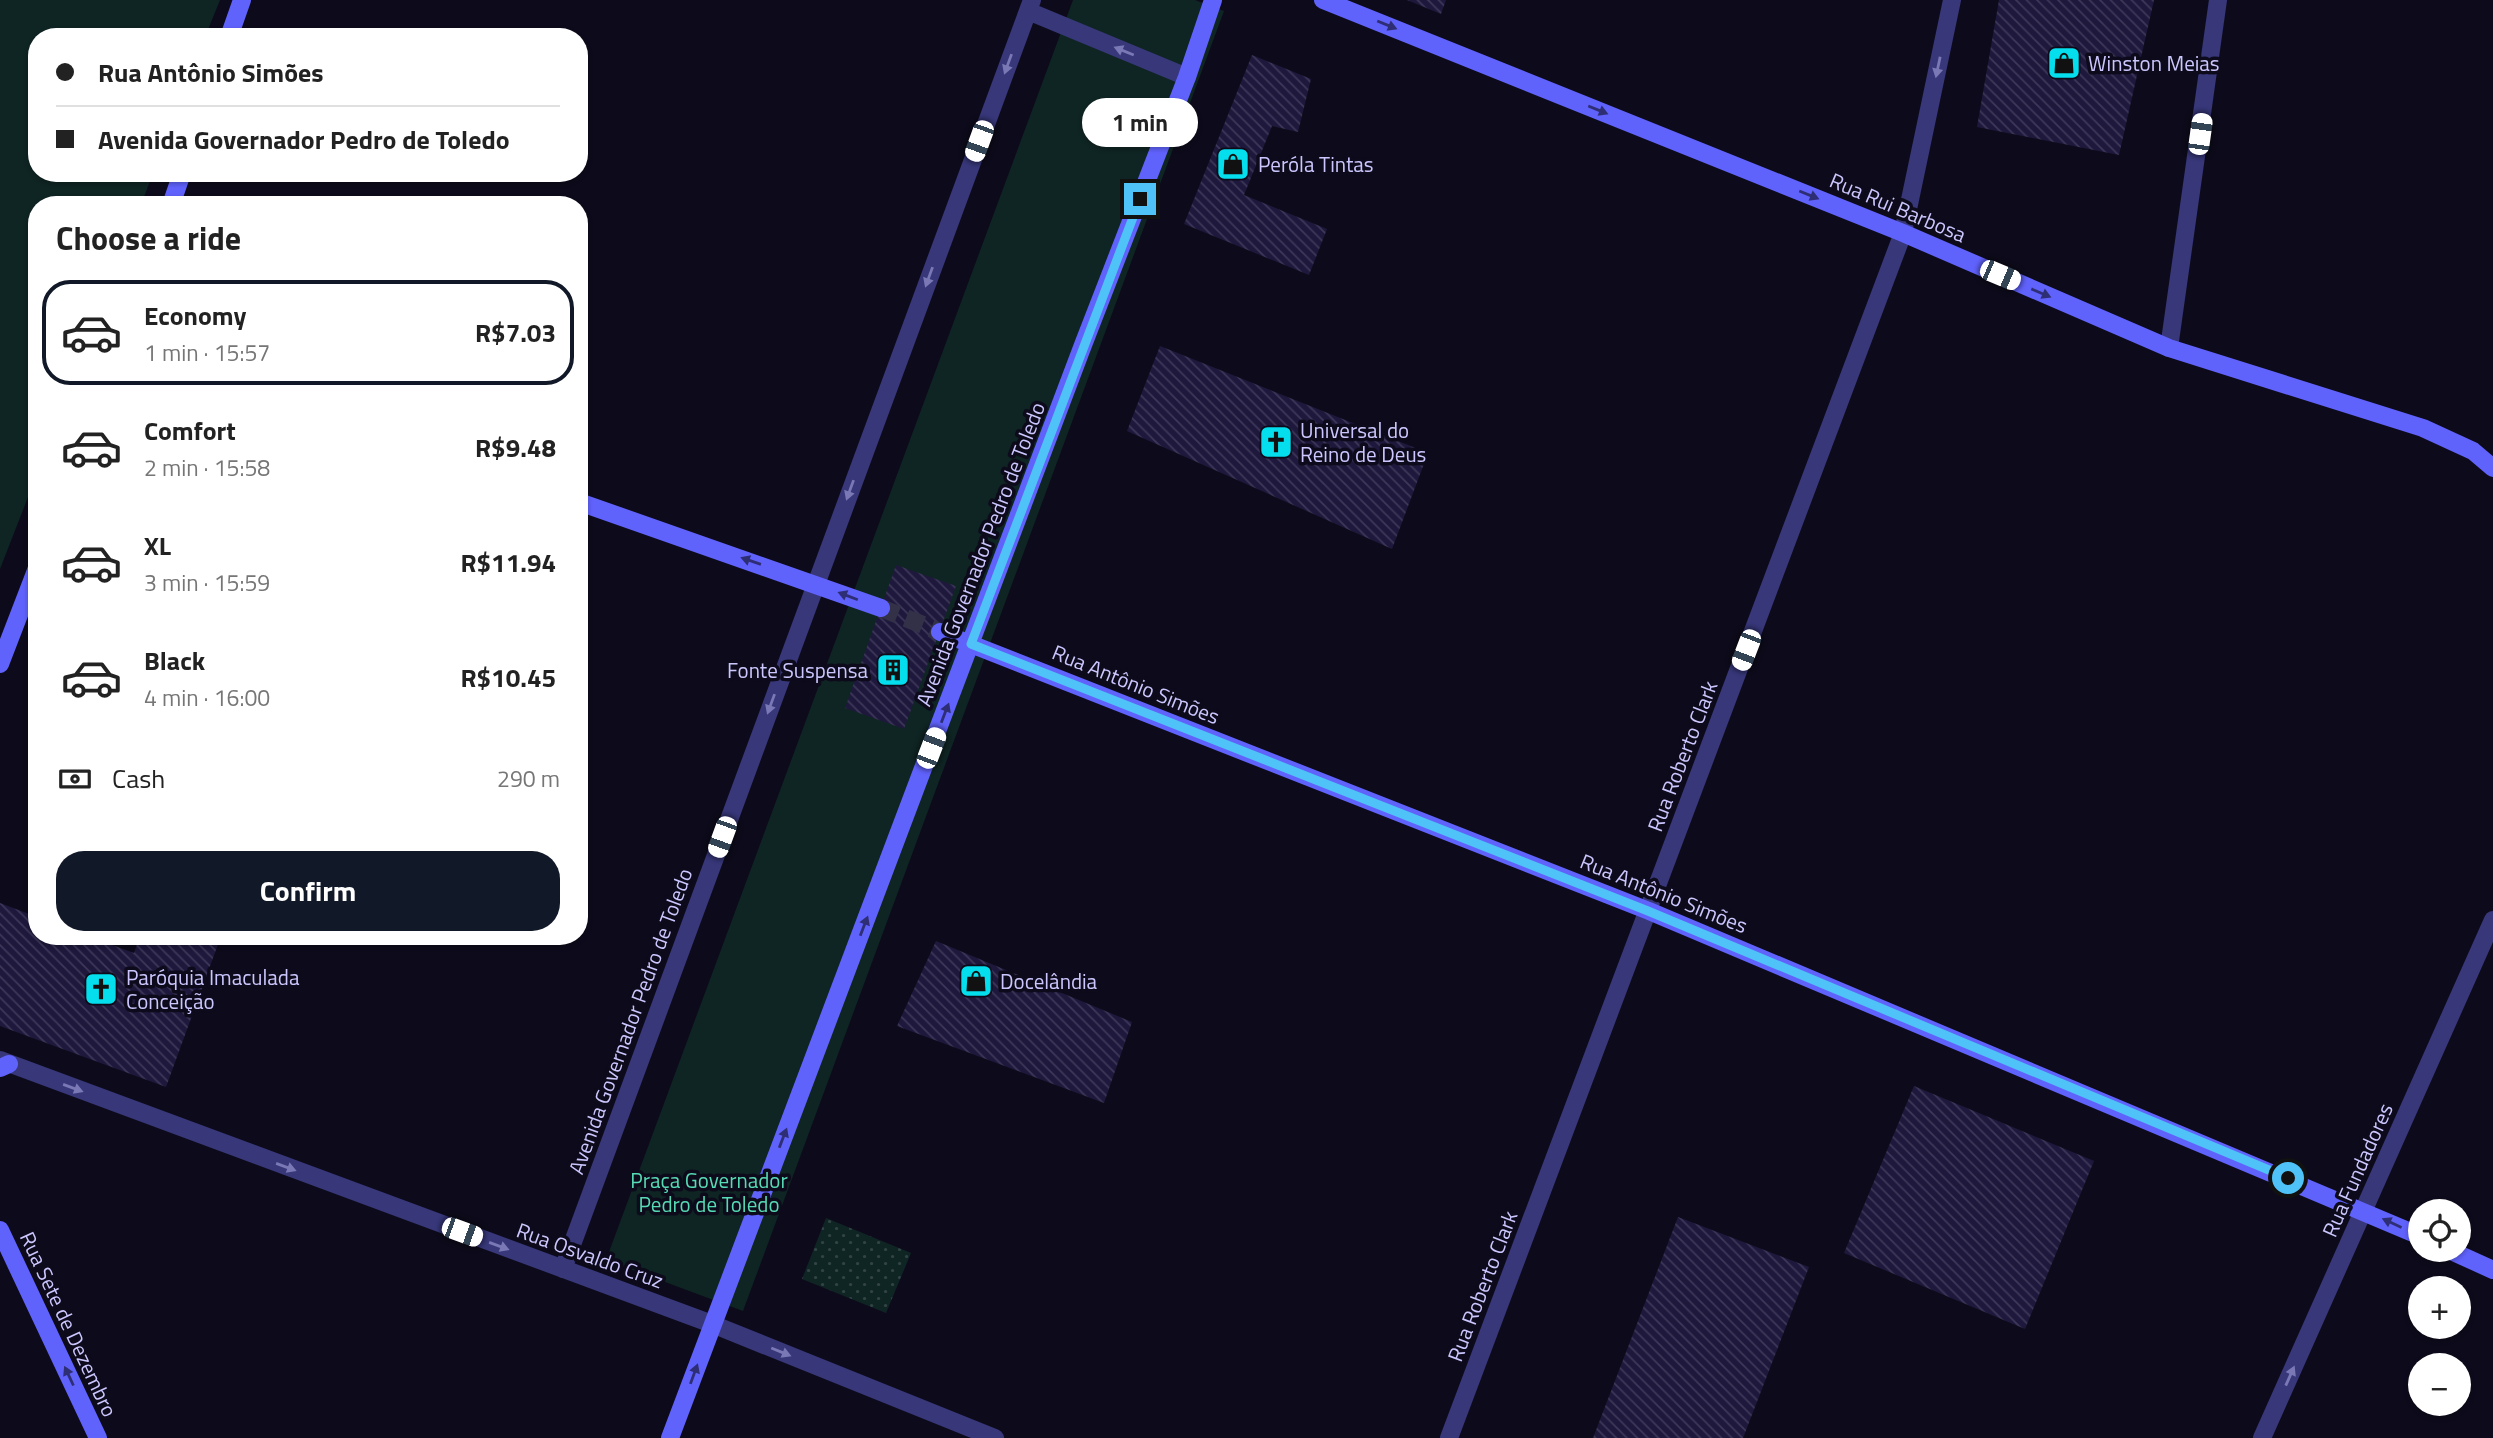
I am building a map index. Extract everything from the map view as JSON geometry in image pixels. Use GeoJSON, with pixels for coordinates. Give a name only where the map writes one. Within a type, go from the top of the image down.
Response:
{"type":"FeatureCollection","features":[{"type":"Feature","properties":{"kind":"street"},"geometry":{"type":"LineString","coordinates":[[232,28],[242,0]]}},
{"type":"Feature","properties":{"kind":"street","name":"Avenida Governador Pedro de Toledo"},"geometry":{"type":"LineString","coordinates":[[670,1438],[1187,77],[1213,0]]}},
{"type":"Feature","properties":{"kind":"street","name":"Rua Rui Barbosa"},"geometry":{"type":"LineString","coordinates":[[1323,0],[1903,233],[2169,348],[2423,428],[2473,451],[2493,468]]}},
{"type":"Feature","properties":{"kind":"street","name":"Rua Roberto Clark"},"geometry":{"type":"LineString","coordinates":[[1449,1438],[1903,233],[1952,0]]}},
{"type":"Feature","properties":{"kind":"street"},"geometry":{"type":"LineString","coordinates":[[2169,348],[2218,0]]}},
{"type":"Feature","properties":{"kind":"street"},"geometry":{"type":"LineString","coordinates":[[1030,6],[1187,77]]}},
{"type":"Feature","properties":{"kind":"street","name":"Avenida Governador Pedro de Toledo"},"geometry":{"type":"LineString","coordinates":[[563,1269],[1030,6]]}},
{"type":"Feature","properties":{"kind":"street"},"geometry":{"type":"LineString","coordinates":[[588,505],[881,608]]}},
{"type":"Feature","properties":{"kind":"street"},"geometry":{"type":"LineString","coordinates":[[0,664],[28,591]]}},
{"type":"Feature","properties":{"kind":"street","name":"Rua Antônio Simões"},"geometry":{"type":"LineString","coordinates":[[940,632],[1648,911],[2408,1230]]}},
{"type":"Feature","properties":{"kind":"street","name":"Rua Fundadores"},"geometry":{"type":"LineString","coordinates":[[2262,1438],[2493,920]]}},
{"type":"Feature","properties":{"kind":"street","name":"Rua Osvaldo Cruz"},"geometry":{"type":"LineString","coordinates":[[3,1064],[712,1324],[995,1438]]}},
{"type":"Feature","properties":{"kind":"street","name":"Rua Sete de Dezembro"},"geometry":{"type":"LineString","coordinates":[[0,1230],[98,1438]]}},
{"type":"Feature","properties":{"kind":"street"},"geometry":{"type":"LineString","coordinates":[[2471,1260],[2493,1270]]}},
{"type":"Feature","properties":{"kind":"green space"},"geometry":{"type":"Polygon","coordinates":[[[0,0],[220,0],[209,28],[28,28],[28,182],[150,182],[144,196],[28,196],[28,497],[0,569],[0,0]]]}},
{"type":"Feature","properties":{"kind":"green space","name":"Praça Governador Pedro de Toledo"},"geometry":{"type":"Polygon","coordinates":[[[1073,0],[1195,0],[1224,11],[743,1311],[606,1260],[1073,0]]]}},
{"type":"Feature","properties":{"kind":"green space"},"geometry":{"type":"Polygon","coordinates":[[[826,1218],[911,1253],[886,1313],[802,1279],[826,1218]]]}},
{"type":"Feature","properties":{"kind":"building"},"geometry":{"type":"Polygon","coordinates":[[[1407,0],[1446,0],[1441,14],[1407,0]]]}},
{"type":"Feature","properties":{"kind":"building","name":"Winston Meias"},"geometry":{"type":"Polygon","coordinates":[[[1999,0],[2154,0],[2119,155],[1977,127],[1999,0]]]}},
{"type":"Feature","properties":{"kind":"building","name":"Peróla Tintas"},"geometry":{"type":"Polygon","coordinates":[[[1252,55],[1311,79],[1298,132],[1272,126],[1244,195],[1327,229],[1309,275],[1184,224],[1252,55]]]}},
{"type":"Feature","properties":{"kind":"building","name":"Universal do Reino de Deus"},"geometry":{"type":"Polygon","coordinates":[[[1160,346],[1428,453],[1392,549],[1127,431],[1160,346]]]}},
{"type":"Feature","properties":{"kind":"building","name":"Fonte Suspensa"},"geometry":{"type":"Polygon","coordinates":[[[896,565],[956,586],[904,729],[845,708],[896,565]]]}},
{"type":"Feature","properties":{"kind":"building","name":"Paróquia Imaculada Conceição"},"geometry":{"type":"Polygon","coordinates":[[[0,903],[28,914],[28,945],[112,945],[134,953],[137,945],[218,945],[166,1087],[0,1026],[0,903]]]}},
{"type":"Feature","properties":{"kind":"building","name":"Docelândia"},"geometry":{"type":"Polygon","coordinates":[[[936,941],[1132,1022],[1104,1103],[897,1026],[936,941]]]}},
{"type":"Feature","properties":{"kind":"building"},"geometry":{"type":"Polygon","coordinates":[[[1914,1086],[2094,1161],[2025,1329],[1844,1253],[1914,1086]]]}},
{"type":"Feature","properties":{"kind":"building"},"geometry":{"type":"Polygon","coordinates":[[[1678,1217],[1809,1267],[1743,1438],[1593,1438],[1678,1217]]]}},
{"type":"Feature","properties":{"kind":"tunnel"},"geometry":{"type":"LineString","coordinates":[[881,608],[940,632]]}},
{"type":"Feature","properties":{"kind":"place","name":"Winston Meias"},"geometry":{"type":"Point","coordinates":[2064,63]}},
{"type":"Feature","properties":{"kind":"place","name":"Peróla Tintas"},"geometry":{"type":"Point","coordinates":[1233,164]}},
{"type":"Feature","properties":{"kind":"place","name":"Universal do Reino de Deus"},"geometry":{"type":"Point","coordinates":[1276,442]}},
{"type":"Feature","properties":{"kind":"place","name":"Fonte Suspensa"},"geometry":{"type":"Point","coordinates":[893,670]}},
{"type":"Feature","properties":{"kind":"place","name":"Docelândia"},"geometry":{"type":"Point","coordinates":[976,981]}},
{"type":"Feature","properties":{"kind":"place","name":"Paróquia Imaculada Conceição"},"geometry":{"type":"Point","coordinates":[101,989]}},
{"type":"Feature","properties":{"kind":"route"},"geometry":{"type":"LineString","coordinates":[[1140,199],[971,644],[1648,911],[2288,1178]]}}]}
